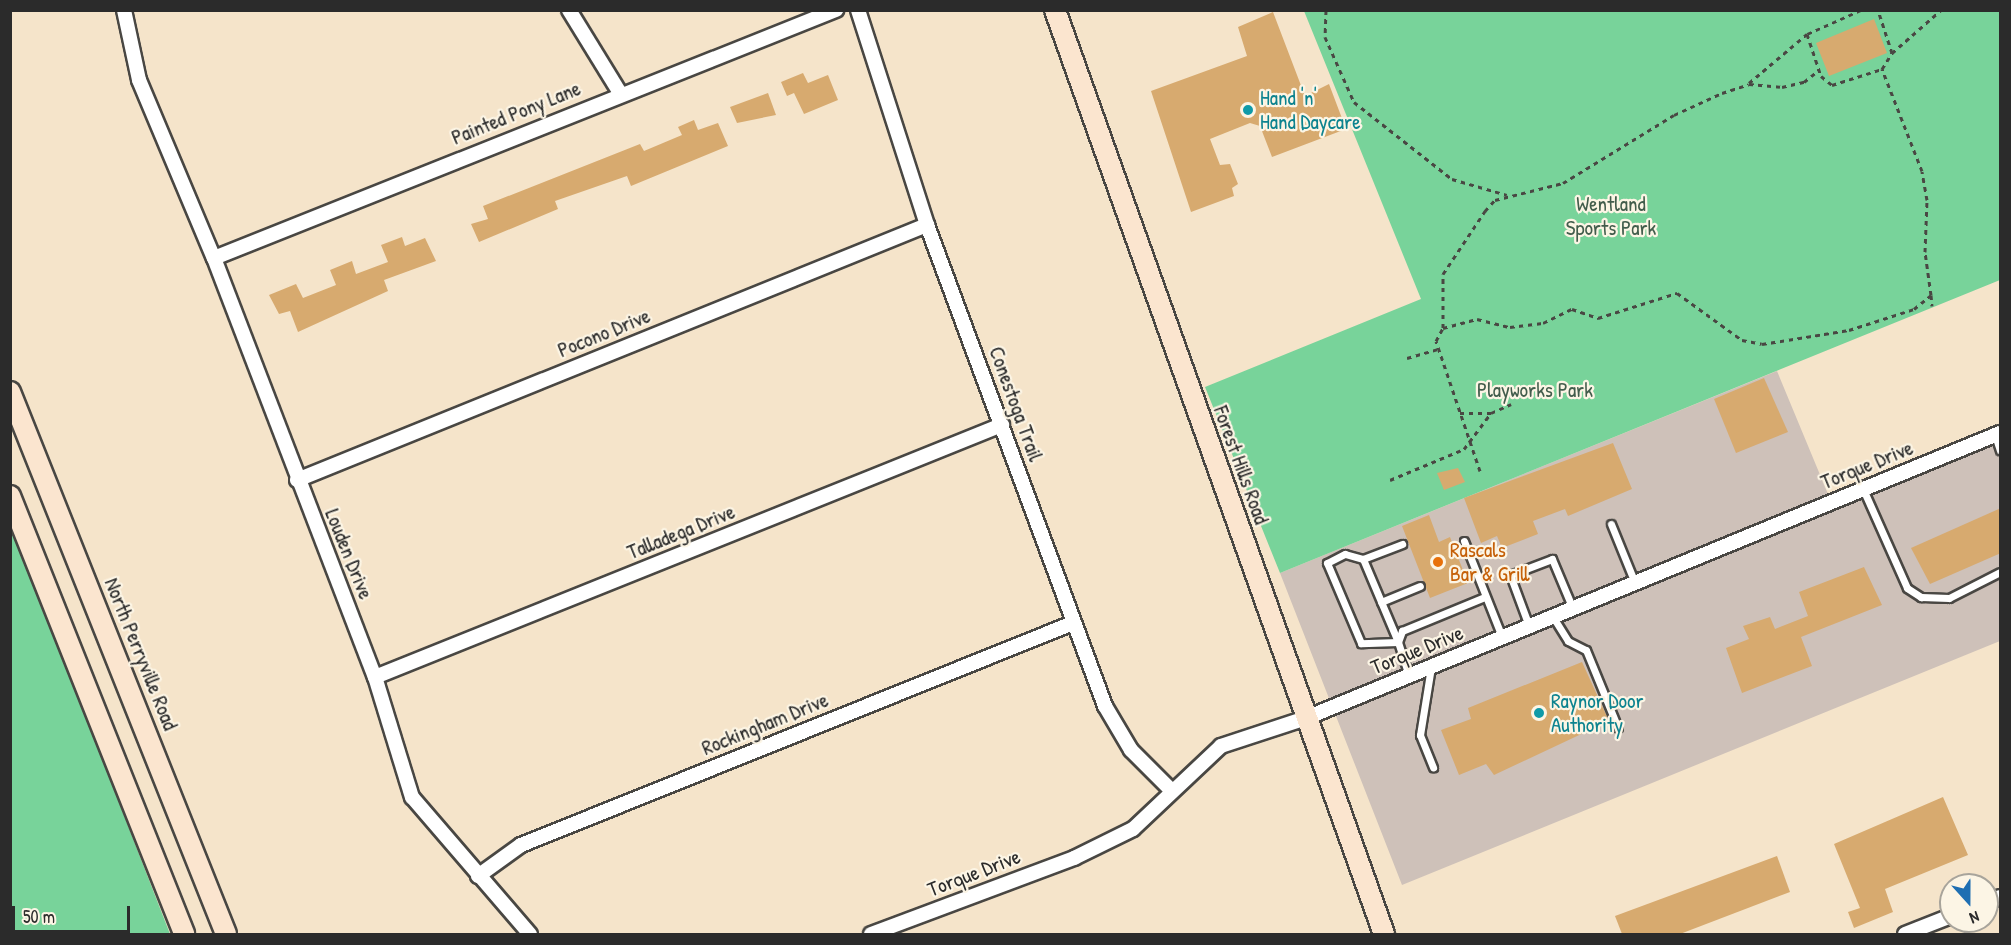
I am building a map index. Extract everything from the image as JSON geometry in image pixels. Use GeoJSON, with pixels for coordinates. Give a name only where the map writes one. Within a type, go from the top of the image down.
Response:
{"type":"FeatureCollection","features":[{"type":"Feature","properties":{"kind":"main road","name":"Forest Hills Road"},"geometry":{"type":"LineString","coordinates":[[1054,10],[1384,934]]}},
{"type":"Feature","properties":{"kind":"main road","name":"North Perryville Road"},"geometry":{"type":"LineString","coordinates":[[10,392],[226,934]]}},
{"type":"Feature","properties":{"kind":"main road"},"geometry":{"type":"LineString","coordinates":[[10,496],[184,934]]}},
{"type":"Feature","properties":{"kind":"street","name":"Louden Drive"},"geometry":{"type":"LineString","coordinates":[[124,10],[139,80],[170,161],[214,258],[297,480],[375,677],[412,797],[530,934]]}},
{"type":"Feature","properties":{"kind":"street"},"geometry":{"type":"LineString","coordinates":[[569,10],[620,93]]}},
{"type":"Feature","properties":{"kind":"street","name":"Painted Pony Lane"},"geometry":{"type":"LineString","coordinates":[[214,258],[620,93],[836,10]]}},
{"type":"Feature","properties":{"kind":"street","name":"Conestoga Trail"},"geometry":{"type":"LineString","coordinates":[[858,10],[927,225],[1073,623],[1121,732],[1172,791]]}},
{"type":"Feature","properties":{"kind":"street","name":"Pocono Drive"},"geometry":{"type":"LineString","coordinates":[[297,480],[927,225]]}},
{"type":"Feature","properties":{"kind":"street","name":"Talladega Drive"},"geometry":{"type":"LineString","coordinates":[[375,677],[1002,425]]}},
{"type":"Feature","properties":{"kind":"street","name":"Torque Drive"},"geometry":{"type":"LineString","coordinates":[[871,934],[1074,858],[1132,829],[1221,746],[1306,718],[1998,434]]}},
{"type":"Feature","properties":{"kind":"street","name":"Rockingham Drive"},"geometry":{"type":"LineString","coordinates":[[478,876],[521,845],[1073,623]]}},
{"type":"Feature","properties":{"kind":"street"},"geometry":{"type":"LineString","coordinates":[[1905,934],[1939,921]]}},
{"type":"Feature","properties":{"kind":"lane"},"geometry":{"type":"LineString","coordinates":[[1998,434],[2001,450]]}},
{"type":"Feature","properties":{"kind":"lane"},"geometry":{"type":"LineString","coordinates":[[1863,489],[1907,588],[1921,597],[1949,598],[2001,572]]}},
{"type":"Feature","properties":{"kind":"lane"},"geometry":{"type":"LineString","coordinates":[[1611,524],[1635,583]]}},
{"type":"Feature","properties":{"kind":"lane"},"geometry":{"type":"LineString","coordinates":[[1464,541],[1502,637]]}},
{"type":"Feature","properties":{"kind":"lane"},"geometry":{"type":"LineString","coordinates":[[1398,642],[1361,643],[1327,563],[1345,554],[1363,559],[1402,544]]}},
{"type":"Feature","properties":{"kind":"lane"},"geometry":{"type":"LineString","coordinates":[[1363,559],[1398,642],[1409,676]]}},
{"type":"Feature","properties":{"kind":"lane"},"geometry":{"type":"LineString","coordinates":[[1529,626],[1510,575],[1552,559],[1573,609]]}},
{"type":"Feature","properties":{"kind":"lane"},"geometry":{"type":"LineString","coordinates":[[1381,602],[1420,586]]}},
{"type":"Feature","properties":{"kind":"lane"},"geometry":{"type":"LineString","coordinates":[[1398,642],[1402,631],[1485,597]]}},
{"type":"Feature","properties":{"kind":"lane"},"geometry":{"type":"LineString","coordinates":[[1553,617],[1568,641],[1586,650],[1618,728]]}},
{"type":"Feature","properties":{"kind":"lane"},"geometry":{"type":"LineString","coordinates":[[1431,667],[1420,735],[1433,767]]}},
{"type":"Feature","properties":{"kind":"path"},"geometry":{"type":"LineString","coordinates":[[1326,10],[1325,37],[1354,102],[1452,179],[1508,195]]}},
{"type":"Feature","properties":{"kind":"path"},"geometry":{"type":"LineString","coordinates":[[1480,471],[1438,349],[1443,328],[1443,274],[1473,225],[1495,200],[1563,183],[1674,115],[1749,84],[1807,34],[1861,10]]}},
{"type":"Feature","properties":{"kind":"path"},"geometry":{"type":"LineString","coordinates":[[1878,10],[1892,53]]}},
{"type":"Feature","properties":{"kind":"path"},"geometry":{"type":"LineString","coordinates":[[1807,34],[1819,70],[1832,85],[1882,69],[1892,53],[1941,10]]}},
{"type":"Feature","properties":{"kind":"path"},"geometry":{"type":"LineString","coordinates":[[1882,69],[1922,171],[1932,306]]}},
{"type":"Feature","properties":{"kind":"path"},"geometry":{"type":"LineString","coordinates":[[1749,84],[1782,87],[1804,82],[1819,70]]}},
{"type":"Feature","properties":{"kind":"path"},"geometry":{"type":"LineString","coordinates":[[1443,328],[1477,319],[1510,327],[1543,323],[1572,309],[1598,318],[1677,293],[1742,340],[1762,344],[1888,317],[1931,295]]}},
{"type":"Feature","properties":{"kind":"path"},"geometry":{"type":"LineString","coordinates":[[1888,317],[1891,324]]}},
{"type":"Feature","properties":{"kind":"path"},"geometry":{"type":"LineString","coordinates":[[1407,358],[1438,349]]}},
{"type":"Feature","properties":{"kind":"path"},"geometry":{"type":"LineString","coordinates":[[1460,412],[1491,413],[1511,404]]}},
{"type":"Feature","properties":{"kind":"path"},"geometry":{"type":"LineString","coordinates":[[1390,480],[1471,445],[1491,413]]}},
{"type":"Feature","properties":{"kind":"shaded area"},"geometry":{"type":"Polygon","coordinates":[[[1777,371],[1828,494],[2000,425],[2000,641],[1402,885],[1280,573],[1777,371]]]}},
{"type":"Feature","properties":{"kind":"green space","name":"Wentland Sports Park"},"geometry":{"type":"Polygon","coordinates":[[[1304,11],[2000,11],[2000,280],[1280,573],[1205,387],[1421,299],[1304,11]]]}},
{"type":"Feature","properties":{"kind":"green space"},"geometry":{"type":"Polygon","coordinates":[[[11,524],[170,934],[11,934],[11,524]]]}},
{"type":"Feature","properties":{"kind":"building","name":"Hand 'n' Hand Daycare"},"geometry":{"type":"Polygon","coordinates":[[[1273,12],[1305,96],[1329,84],[1346,129],[1272,157],[1260,126],[1250,123],[1210,139],[1220,165],[1230,164],[1238,184],[1232,188],[1234,196],[1191,212],[1151,91],[1247,56],[1238,27],[1273,12]]]}},
{"type":"Feature","properties":{"kind":"building"},"geometry":{"type":"Polygon","coordinates":[[[1874,19],[1887,53],[1829,76],[1816,43],[1874,19]]]}},
{"type":"Feature","properties":{"kind":"building"},"geometry":{"type":"Polygon","coordinates":[[[803,73],[808,83],[828,75],[838,100],[804,114],[794,93],[787,96],[781,82],[803,73]]]}},
{"type":"Feature","properties":{"kind":"building"},"geometry":{"type":"Polygon","coordinates":[[[768,93],[776,115],[737,123],[730,107],[768,93]]]}},
{"type":"Feature","properties":{"kind":"building"},"geometry":{"type":"Polygon","coordinates":[[[694,120],[698,130],[718,123],[728,146],[631,186],[627,176],[555,201],[558,209],[479,242],[471,224],[488,219],[483,206],[640,144],[644,151],[682,135],[678,127],[694,120]]]}},
{"type":"Feature","properties":{"kind":"building"},"geometry":{"type":"Polygon","coordinates":[[[402,237],[405,246],[425,238],[436,261],[384,280],[388,291],[298,332],[290,311],[279,314],[269,295],[296,284],[303,298],[336,285],[330,270],[352,261],[356,274],[388,262],[381,245],[402,237]]]}},
{"type":"Feature","properties":{"kind":"building"},"geometry":{"type":"Polygon","coordinates":[[[1764,378],[1788,432],[1736,453],[1714,399],[1764,378]]]}},
{"type":"Feature","properties":{"kind":"building"},"geometry":{"type":"Polygon","coordinates":[[[1613,443],[1632,489],[1568,516],[1565,509],[1533,521],[1538,534],[1502,548],[1497,536],[1481,543],[1464,498],[1613,443]]]}},
{"type":"Feature","properties":{"kind":"building"},"geometry":{"type":"Polygon","coordinates":[[[1458,468],[1465,482],[1444,490],[1437,473],[1458,468]]]}},
{"type":"Feature","properties":{"kind":"building"},"geometry":{"type":"Polygon","coordinates":[[[2001,508],[2001,553],[1930,584],[1911,548],[2001,508]]]}},
{"type":"Feature","properties":{"kind":"building","name":"Rascals Bar & Grill"},"geometry":{"type":"Polygon","coordinates":[[[1429,515],[1439,542],[1450,537],[1468,583],[1430,598],[1402,526],[1429,515]]]}},
{"type":"Feature","properties":{"kind":"building"},"geometry":{"type":"Polygon","coordinates":[[[1864,567],[1882,605],[1801,637],[1812,666],[1742,693],[1726,648],[1749,639],[1743,626],[1770,617],[1775,629],[1808,616],[1799,592],[1864,567]]]}},
{"type":"Feature","properties":{"kind":"building","name":"Raynor Door Authority"},"geometry":{"type":"Polygon","coordinates":[[[1582,662],[1609,721],[1494,775],[1486,764],[1459,775],[1441,730],[1471,719],[1468,708],[1582,662]]]}},
{"type":"Feature","properties":{"kind":"building"},"geometry":{"type":"Polygon","coordinates":[[[1943,797],[1968,855],[1885,889],[1893,912],[1854,928],[1848,912],[1860,908],[1834,844],[1943,797]]]}},
{"type":"Feature","properties":{"kind":"building"},"geometry":{"type":"Polygon","coordinates":[[[1777,856],[1790,892],[1680,934],[1622,934],[1615,916],[1777,856]]]}},
{"type":"Feature","properties":{"kind":"place","name":"Hand 'n' Hand Daycare"},"geometry":{"type":"Point","coordinates":[1248,110]}},
{"type":"Feature","properties":{"kind":"place","name":"Rascals Bar & Grill"},"geometry":{"type":"Point","coordinates":[1438,562]}},
{"type":"Feature","properties":{"kind":"place","name":"Raynor Door Authority"},"geometry":{"type":"Point","coordinates":[1539,713]}},
{"type":"Feature","properties":{"kind":"park label","name":"Playworks Park"},"geometry":{"type":"Point","coordinates":[1535,390]}}]}
